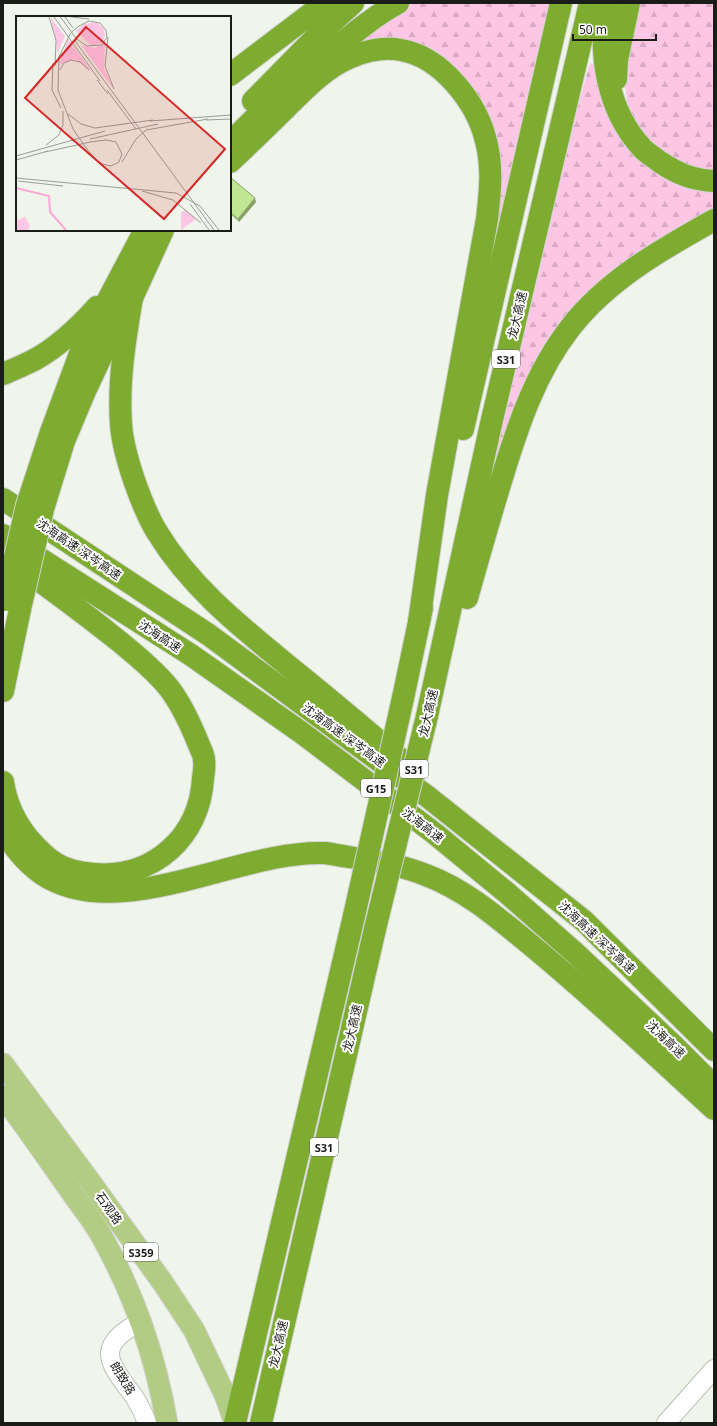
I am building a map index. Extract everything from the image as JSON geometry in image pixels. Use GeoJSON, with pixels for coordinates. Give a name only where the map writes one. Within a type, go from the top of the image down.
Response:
{"type":"FeatureCollection","features":[{"type":"Feature","properties":{"kind":"highway"},"geometry":{"type":"LineString","coordinates":[[231,74],[325,3]]}},
{"type":"Feature","properties":{"kind":"highway"},"geometry":{"type":"LineString","coordinates":[[231,121],[319,34],[353,3]]}},
{"type":"Feature","properties":{"kind":"highway"},"geometry":{"type":"LineString","coordinates":[[319,34],[369,3]]}},
{"type":"Feature","properties":{"kind":"highway"},"geometry":{"type":"LineString","coordinates":[[231,142],[262,109],[316,63],[354,32],[398,3]]}},
{"type":"Feature","properties":{"kind":"highway","name":"龙大高速"},"geometry":{"type":"LineString","coordinates":[[235,1423],[354,916],[419,622],[561,3]]}},
{"type":"Feature","properties":{"kind":"highway","name":"龙大高速"},"geometry":{"type":"LineString","coordinates":[[261,1423],[375,929],[428,716],[491,424],[590,3]]}},
{"type":"Feature","properties":{"kind":"highway"},"geometry":{"type":"LineString","coordinates":[[607,3],[604,22],[603,52],[614,103],[628,130],[644,150],[671,169],[698,180],[714,182]]}},
{"type":"Feature","properties":{"kind":"highway"},"geometry":{"type":"LineString","coordinates":[[614,103],[617,60],[629,3]]}},
{"type":"Feature","properties":{"kind":"highway"},"geometry":{"type":"LineString","coordinates":[[231,161],[300,94],[325,73],[351,58],[376,50],[401,50],[426,59],[434,64],[460,89],[474,110],[479,121],[486,141],[490,168],[487,219],[437,495],[419,622]]}},
{"type":"Feature","properties":{"kind":"highway"},"geometry":{"type":"LineString","coordinates":[[428,716],[461,620],[519,423],[537,382],[554,350],[570,328],[589,307],[613,285],[657,252],[714,220]]}},
{"type":"Feature","properties":{"kind":"highway"},"geometry":{"type":"LineString","coordinates":[[133,231],[134,270]]}},
{"type":"Feature","properties":{"kind":"highway"},"geometry":{"type":"LineString","coordinates":[[3,691],[9,607],[43,509],[58,437],[91,377],[108,342],[122,295],[134,270],[145,231]]}},
{"type":"Feature","properties":{"kind":"highway"},"geometry":{"type":"LineString","coordinates":[[134,270],[155,244],[162,231]]}},
{"type":"Feature","properties":{"kind":"highway"},"geometry":{"type":"LineString","coordinates":[[134,270],[172,231]]}},
{"type":"Feature","properties":{"kind":"highway"},"geometry":{"type":"LineString","coordinates":[[3,374],[34,360],[56,346],[85,320],[122,295]]}},
{"type":"Feature","properties":{"kind":"highway"},"geometry":{"type":"LineString","coordinates":[[122,295],[122,358],[120,392],[121,425],[128,460],[140,498],[156,532],[178,564],[206,595],[243,628],[458,808],[541,874],[584,921]]}},
{"type":"Feature","properties":{"kind":"highway","name":"沈海高速 深岑高速"},"geometry":{"type":"LineString","coordinates":[[3,499],[209,635],[428,797],[584,921],[714,1050]]}},
{"type":"Feature","properties":{"kind":"highway","name":"沈海高速"},"geometry":{"type":"LineString","coordinates":[[3,534],[191,655],[308,738],[434,832],[574,952],[673,1045],[714,1086]]}},
{"type":"Feature","properties":{"kind":"highway"},"geometry":{"type":"LineString","coordinates":[[3,554],[76,607],[147,665],[169,688],[188,719],[204,759],[203,790],[196,814],[186,832],[166,854],[148,866],[127,872],[104,875],[79,872],[56,864],[37,848],[22,831],[10,809],[3,782]]}},
{"type":"Feature","properties":{"kind":"highway"},"geometry":{"type":"LineString","coordinates":[[3,831],[29,864],[42,874],[59,883],[77,889],[103,892],[128,891],[154,887],[254,862],[281,857],[324,853],[379,861],[426,874],[464,894],[495,916],[564,973],[714,1109]]}},
{"type":"Feature","properties":{"kind":"main road","name":"石观路"},"geometry":{"type":"LineString","coordinates":[[3,1064],[90,1180],[163,1282],[197,1337],[222,1389],[235,1423]]}},
{"type":"Feature","properties":{"kind":"main road","name":"石观路"},"geometry":{"type":"LineString","coordinates":[[3,1096],[100,1234],[126,1285],[151,1349],[166,1423]]}},
{"type":"Feature","properties":{"kind":"street","name":"朗致路"},"geometry":{"type":"LineString","coordinates":[[141,1321],[130,1327],[117,1339],[110,1354],[113,1365],[138,1403],[147,1423]]}},
{"type":"Feature","properties":{"kind":"street"},"geometry":{"type":"LineString","coordinates":[[666,1423],[714,1369]]}},
{"type":"Feature","properties":{"kind":"green space"},"geometry":{"type":"Polygon","coordinates":[[[409,3],[552,3],[489,263],[496,186],[451,67],[357,46],[360,34],[409,3]]]}},
{"type":"Feature","properties":{"kind":"green space"},"geometry":{"type":"Polygon","coordinates":[[[635,3],[714,3],[714,172],[681,165],[655,147],[635,125],[627,101],[624,79],[635,3]]]}},
{"type":"Feature","properties":{"kind":"green space"},"geometry":{"type":"Polygon","coordinates":[[[590,63],[594,64],[606,103],[621,134],[714,186],[714,209],[606,279],[494,478],[489,478],[578,105],[590,63]]]}},
{"type":"Feature","properties":{"kind":"building"},"geometry":{"type":"Polygon","coordinates":[[[231,178],[255,198],[238,219],[231,213],[231,178]]]}}]}
